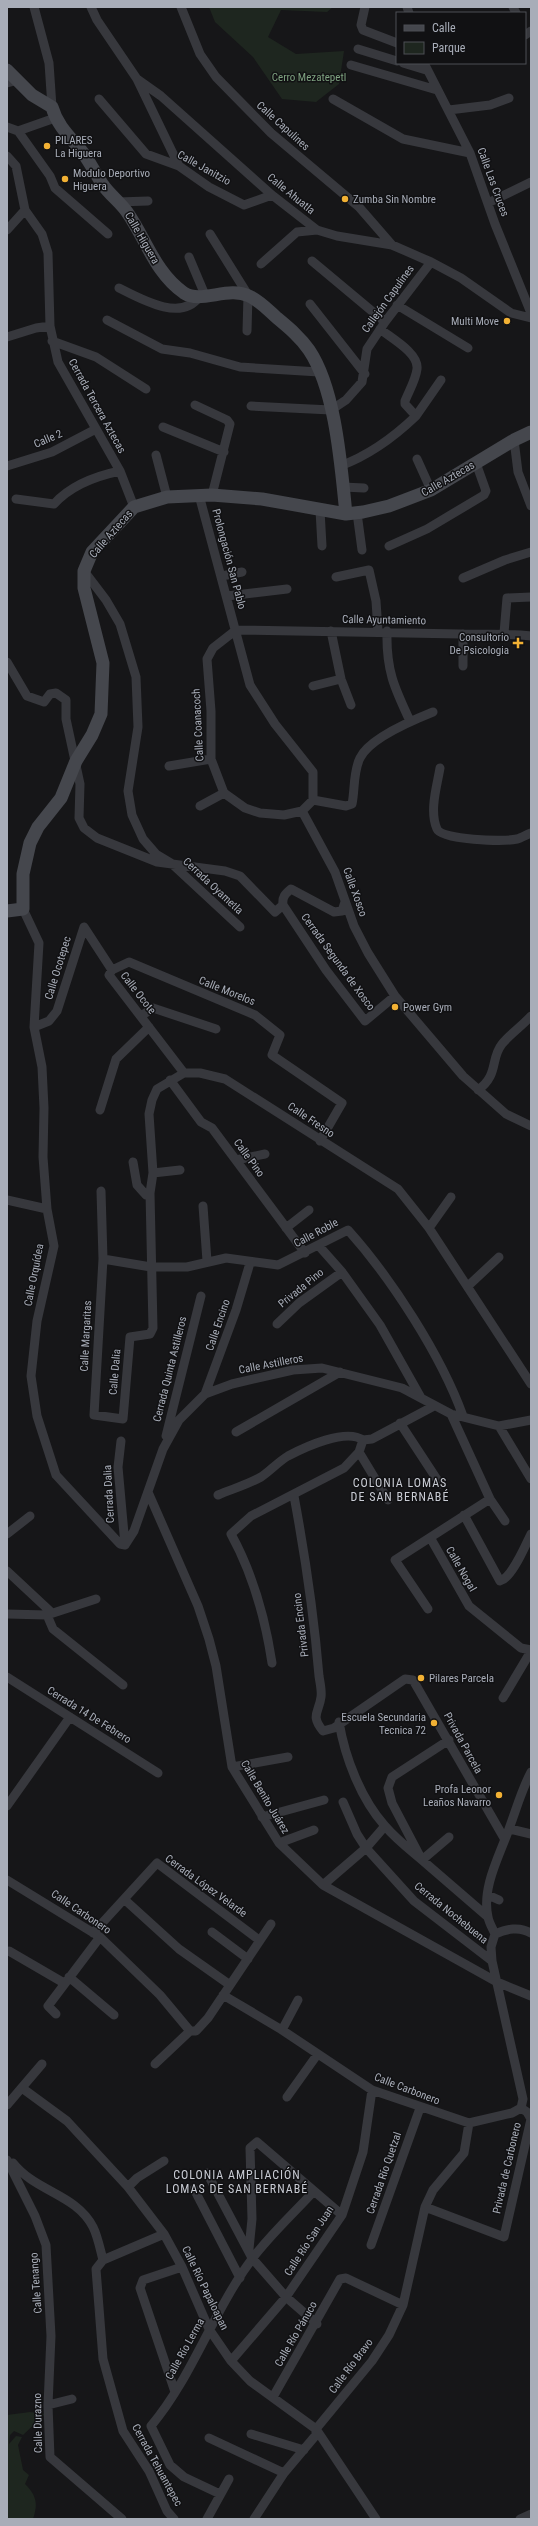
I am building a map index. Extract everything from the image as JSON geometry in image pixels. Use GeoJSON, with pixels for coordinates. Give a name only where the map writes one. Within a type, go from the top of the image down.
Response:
{"type":"FeatureCollection","features":[{"type":"Feature","properties":{"kind":"street"},"geometry":{"type":"LineString","coordinates":[[18,131],[54,113],[48,63],[34,7]]}},
{"type":"Feature","properties":{"kind":"street","name":"Calle Ahuatla"},"geometry":{"type":"LineString","coordinates":[[91,7],[97,20],[137,79],[160,96],[272,195],[317,230],[337,236],[392,245],[431,262],[461,278],[511,313],[531,318]]}},
{"type":"Feature","properties":{"kind":"street","name":"Calle Capulines"},"geometry":{"type":"LineString","coordinates":[[181,7],[200,54],[216,77],[271,133],[350,198],[392,245]]}},
{"type":"Feature","properties":{"kind":"street"},"geometry":{"type":"LineString","coordinates":[[365,7],[361,25],[363,30],[396,43]]}},
{"type":"Feature","properties":{"kind":"street"},"geometry":{"type":"LineString","coordinates":[[358,49],[396,61]]}},
{"type":"Feature","properties":{"kind":"street"},"geometry":{"type":"LineString","coordinates":[[408,64],[425,67]]}},
{"type":"Feature","properties":{"kind":"street"},"geometry":{"type":"LineString","coordinates":[[351,65],[437,90]]}},
{"type":"Feature","properties":{"kind":"street","name":"Calle Las Cruces"},"geometry":{"type":"LineString","coordinates":[[425,67],[449,110],[470,153],[488,204],[531,313]]}},
{"type":"Feature","properties":{"kind":"street","name":"Calle Higuera"},"geometry":{"type":"LineString","coordinates":[[7,70],[12,82],[32,95],[54,113],[104,186],[141,233],[153,260],[170,281],[185,294],[202,296]]}},
{"type":"Feature","properties":{"kind":"street"},"geometry":{"type":"LineString","coordinates":[[137,79],[178,166]]}},
{"type":"Feature","properties":{"kind":"street"},"geometry":{"type":"LineString","coordinates":[[449,110],[490,105],[509,98]]}},
{"type":"Feature","properties":{"kind":"street","name":"Calle Janitzio"},"geometry":{"type":"LineString","coordinates":[[99,99],[146,154],[178,166],[209,187],[244,205],[272,195]]}},
{"type":"Feature","properties":{"kind":"street"},"geometry":{"type":"LineString","coordinates":[[333,99],[403,139],[470,153]]}},
{"type":"Feature","properties":{"kind":"street"},"geometry":{"type":"LineString","coordinates":[[7,127],[18,131],[50,176],[55,188],[108,234]]}},
{"type":"Feature","properties":{"kind":"street","name":"Cerrada Tercera Aztecas"},"geometry":{"type":"LineString","coordinates":[[7,156],[16,166],[25,210],[42,234],[48,253],[50,326],[52,341],[58,362],[120,471],[134,507]]}},
{"type":"Feature","properties":{"kind":"street"},"geometry":{"type":"LineString","coordinates":[[488,204],[531,182]]}},
{"type":"Feature","properties":{"kind":"street"},"geometry":{"type":"LineString","coordinates":[[118,202],[148,201]]}},
{"type":"Feature","properties":{"kind":"street"},"geometry":{"type":"LineString","coordinates":[[7,230],[25,210]]}},
{"type":"Feature","properties":{"kind":"street"},"geometry":{"type":"LineString","coordinates":[[261,264],[297,232],[317,230]]}},
{"type":"Feature","properties":{"kind":"street"},"geometry":{"type":"LineString","coordinates":[[210,234],[248,295],[248,331]]}},
{"type":"Feature","properties":{"kind":"street"},"geometry":{"type":"LineString","coordinates":[[189,257],[202,296]]}},
{"type":"Feature","properties":{"kind":"street"},"geometry":{"type":"LineString","coordinates":[[312,261],[382,326],[417,361],[418,368],[405,401],[405,404],[416,416]]}},
{"type":"Feature","properties":{"kind":"street","name":"Callejón Capulines"},"geometry":{"type":"LineString","coordinates":[[331,410],[355,392],[365,374],[367,349],[397,305],[431,262]]}},
{"type":"Feature","properties":{"kind":"street"},"geometry":{"type":"LineString","coordinates":[[118,288],[147,302],[171,307],[186,308],[193,305],[202,296],[223,292],[248,295],[260,302],[294,332],[309,351],[319,372],[331,410],[343,487],[362,550]]}},
{"type":"Feature","properties":{"kind":"street"},"geometry":{"type":"LineString","coordinates":[[310,304],[365,374]]}},
{"type":"Feature","properties":{"kind":"street"},"geometry":{"type":"LineString","coordinates":[[397,305],[468,348]]}},
{"type":"Feature","properties":{"kind":"street"},"geometry":{"type":"LineString","coordinates":[[107,320],[162,349],[190,353],[240,367],[319,372]]}},
{"type":"Feature","properties":{"kind":"street"},"geometry":{"type":"LineString","coordinates":[[7,337],[36,328],[50,326]]}},
{"type":"Feature","properties":{"kind":"street"},"geometry":{"type":"LineString","coordinates":[[52,341],[96,357],[146,389]]}},
{"type":"Feature","properties":{"kind":"street"},"geometry":{"type":"LineString","coordinates":[[340,466],[369,454],[395,435],[416,416],[441,380]]}},
{"type":"Feature","properties":{"kind":"street"},"geometry":{"type":"LineString","coordinates":[[195,405],[227,420],[230,424],[212,494]]}},
{"type":"Feature","properties":{"kind":"street"},"geometry":{"type":"LineString","coordinates":[[251,406],[331,410]]}},
{"type":"Feature","properties":{"kind":"street"},"geometry":{"type":"LineString","coordinates":[[163,427],[224,452]]}},
{"type":"Feature","properties":{"kind":"street","name":"Calle 2"},"geometry":{"type":"LineString","coordinates":[[7,466],[52,452],[96,429]]}},
{"type":"Feature","properties":{"kind":"street","name":"Calle Aztecas"},"geometry":{"type":"LineString","coordinates":[[16,910],[28,849],[38,827],[61,798],[76,761],[101,714],[103,663],[84,588],[84,570],[92,552],[134,507],[167,497],[212,494],[262,499],[320,510],[352,514],[389,506],[431,490],[514,440],[531,432]]}},
{"type":"Feature","properties":{"kind":"street"},"geometry":{"type":"LineString","coordinates":[[514,440],[518,472],[531,506]]}},
{"type":"Feature","properties":{"kind":"street"},"geometry":{"type":"LineString","coordinates":[[156,455],[167,497]]}},
{"type":"Feature","properties":{"kind":"street"},"geometry":{"type":"LineString","coordinates":[[416,459],[431,490]]}},
{"type":"Feature","properties":{"kind":"street"},"geometry":{"type":"LineString","coordinates":[[389,546],[427,529],[484,495],[486,491],[476,463]]}},
{"type":"Feature","properties":{"kind":"street"},"geometry":{"type":"LineString","coordinates":[[16,499],[54,504],[72,488],[85,484],[97,476],[120,471]]}},
{"type":"Feature","properties":{"kind":"street"},"geometry":{"type":"LineString","coordinates":[[343,487],[364,488]]}},
{"type":"Feature","properties":{"kind":"street","name":"Prolongación San Pablo"},"geometry":{"type":"LineString","coordinates":[[199,494],[236,630]]}},
{"type":"Feature","properties":{"kind":"street"},"geometry":{"type":"LineString","coordinates":[[320,510],[322,546]]}},
{"type":"Feature","properties":{"kind":"street"},"geometry":{"type":"LineString","coordinates":[[463,578],[505,560],[531,552]]}},
{"type":"Feature","properties":{"kind":"street","name":"Cerrada Oyametla"},"geometry":{"type":"LineString","coordinates":[[84,570],[106,600],[120,624],[136,677],[138,727],[128,791],[132,815],[143,839],[156,854],[171,864],[240,927]]}},
{"type":"Feature","properties":{"kind":"street"},"geometry":{"type":"LineString","coordinates":[[336,577],[369,570],[391,679],[410,722]]}},
{"type":"Feature","properties":{"kind":"street"},"geometry":{"type":"LineString","coordinates":[[222,576],[242,572]]}},
{"type":"Feature","properties":{"kind":"street"},"geometry":{"type":"LineString","coordinates":[[227,596],[287,589]]}},
{"type":"Feature","properties":{"kind":"street"},"geometry":{"type":"LineString","coordinates":[[504,633],[508,598],[531,597]]}},
{"type":"Feature","properties":{"kind":"street"},"geometry":{"type":"LineString","coordinates":[[200,806],[224,793],[245,808],[260,813],[284,815],[302,811],[313,800],[313,772],[275,724],[250,685],[236,630]]}},
{"type":"Feature","properties":{"kind":"street","name":"Calle Ayuntamiento"},"geometry":{"type":"LineString","coordinates":[[236,630],[382,631],[463,634],[504,633],[531,636]]}},
{"type":"Feature","properties":{"kind":"street","name":"Calle Coanacoch"},"geometry":{"type":"LineString","coordinates":[[224,793],[211,759],[211,711],[207,659],[213,648],[236,630]]}},
{"type":"Feature","properties":{"kind":"street"},"geometry":{"type":"LineString","coordinates":[[331,631],[341,679],[351,705]]}},
{"type":"Feature","properties":{"kind":"street"},"geometry":{"type":"LineString","coordinates":[[463,634],[463,666]]}},
{"type":"Feature","properties":{"kind":"street"},"geometry":{"type":"LineString","coordinates":[[7,662],[27,696],[44,702],[50,694],[56,693],[66,700],[66,719],[80,784],[79,818],[84,828],[97,838],[157,862],[240,876],[276,912],[283,905],[282,900],[292,889],[334,912],[342,911],[345,902]]}},
{"type":"Feature","properties":{"kind":"street"},"geometry":{"type":"LineString","coordinates":[[313,686],[341,679]]}},
{"type":"Feature","properties":{"kind":"street"},"geometry":{"type":"LineString","coordinates":[[313,800],[346,806],[352,804],[357,767],[366,749],[410,722],[433,712]]}},
{"type":"Feature","properties":{"kind":"street"},"geometry":{"type":"LineString","coordinates":[[169,766],[211,759]]}},
{"type":"Feature","properties":{"kind":"street"},"geometry":{"type":"LineString","coordinates":[[440,768],[433,811],[437,830],[442,835],[478,840],[516,839],[531,833]]}},
{"type":"Feature","properties":{"kind":"street","name":"Calle Xosco"},"geometry":{"type":"LineString","coordinates":[[302,811],[335,872],[345,902],[368,953],[394,996],[440,1050],[478,1090],[506,1114],[531,1126]]}},
{"type":"Feature","properties":{"kind":"street","name":"Cerrada Segunda de Xosco"},"geometry":{"type":"LineString","coordinates":[[283,905],[326,970],[365,1021],[394,996]]}},
{"type":"Feature","properties":{"kind":"street","name":"Calle Orquídea"},"geometry":{"type":"LineString","coordinates":[[16,910],[39,943],[34,1027],[42,1067],[44,1108],[43,1157],[47,1209],[54,1246],[37,1321],[31,1376],[37,1416],[56,1475],[120,1544],[125,1545]]}},
{"type":"Feature","properties":{"kind":"street","name":"Calle Ocotepec"},"geometry":{"type":"LineString","coordinates":[[34,1027],[49,1021],[58,1011],[84,927]]}},
{"type":"Feature","properties":{"kind":"street","name":"Calle Ocote"},"geometry":{"type":"LineString","coordinates":[[84,927],[112,970],[109,975],[184,1073]]}},
{"type":"Feature","properties":{"kind":"street","name":"Calle Morelos"},"geometry":{"type":"LineString","coordinates":[[112,970],[129,962],[255,1015],[280,1034],[272,1055],[342,1103],[320,1141]]}},
{"type":"Feature","properties":{"kind":"street"},"geometry":{"type":"LineString","coordinates":[[141,1016],[153,1008],[216,1029]]}},
{"type":"Feature","properties":{"kind":"street"},"geometry":{"type":"LineString","coordinates":[[478,1090],[486,1084],[492,1074],[498,1051],[502,1044],[531,1016]]}},
{"type":"Feature","properties":{"kind":"street"},"geometry":{"type":"LineString","coordinates":[[100,1110],[116,1059],[149,1026]]}},
{"type":"Feature","properties":{"kind":"street","name":"Calle Fresno"},"geometry":{"type":"LineString","coordinates":[[151,1267],[150,1192],[153,1173],[149,1114],[157,1089],[184,1073],[206,1074],[225,1079],[277,1111],[320,1141],[398,1189],[429,1228],[531,1384]]}},
{"type":"Feature","properties":{"kind":"street","name":"Calle Pino"},"geometry":{"type":"LineString","coordinates":[[170,1080],[201,1122],[212,1128],[305,1253]]}},
{"type":"Feature","properties":{"kind":"street"},"geometry":{"type":"LineString","coordinates":[[236,1160],[265,1154]]}},
{"type":"Feature","properties":{"kind":"street"},"geometry":{"type":"LineString","coordinates":[[133,1162],[137,1185],[146,1195],[150,1192]]}},
{"type":"Feature","properties":{"kind":"street"},"geometry":{"type":"LineString","coordinates":[[153,1173],[180,1170]]}},
{"type":"Feature","properties":{"kind":"street","name":"Calle Margaritas"},"geometry":{"type":"LineString","coordinates":[[94,1415],[103,1259],[101,1191]]}},
{"type":"Feature","properties":{"kind":"street"},"geometry":{"type":"LineString","coordinates":[[429,1228],[451,1198]]}},
{"type":"Feature","properties":{"kind":"street"},"geometry":{"type":"LineString","coordinates":[[7,1200],[47,1209]]}},
{"type":"Feature","properties":{"kind":"street"},"geometry":{"type":"LineString","coordinates":[[203,1206],[207,1261]]}},
{"type":"Feature","properties":{"kind":"street"},"geometry":{"type":"LineString","coordinates":[[286,1228],[309,1210]]}},
{"type":"Feature","properties":{"kind":"street","name":"Calle Roble"},"geometry":{"type":"LineString","coordinates":[[103,1259],[151,1267],[187,1267],[207,1261],[226,1258],[250,1263],[278,1265],[305,1253],[348,1230],[369,1253],[422,1335],[457,1399],[463,1416]]}},
{"type":"Feature","properties":{"kind":"street"},"geometry":{"type":"LineString","coordinates":[[319,1246],[342,1272],[380,1325],[420,1396]]}},
{"type":"Feature","properties":{"kind":"street"},"geometry":{"type":"LineString","coordinates":[[468,1286],[499,1256]]}},
{"type":"Feature","properties":{"kind":"street","name":"Calle Encino"},"geometry":{"type":"LineString","coordinates":[[204,1394],[236,1310],[250,1263]]}},
{"type":"Feature","properties":{"kind":"street","name":"Calle Dalia"},"geometry":{"type":"LineString","coordinates":[[94,1415],[123,1419],[130,1338],[150,1334],[153,1328],[151,1267]]}},
{"type":"Feature","properties":{"kind":"street","name":"Privada Pino"},"geometry":{"type":"LineString","coordinates":[[277,1324],[299,1303],[342,1272]]}},
{"type":"Feature","properties":{"kind":"street","name":"Cerrada Quinta Astilleros"},"geometry":{"type":"LineString","coordinates":[[163,1449],[201,1296]]}},
{"type":"Feature","properties":{"kind":"street","name":"Calle Astilleros"},"geometry":{"type":"LineString","coordinates":[[125,1545],[134,1531],[163,1449],[179,1420],[204,1394],[232,1384],[292,1370],[322,1368],[378,1381],[420,1396],[434,1406],[451,1414],[499,1426],[531,1420]]}},
{"type":"Feature","properties":{"kind":"street"},"geometry":{"type":"LineString","coordinates":[[236,1432],[340,1372]]}},
{"type":"Feature","properties":{"kind":"street"},"geometry":{"type":"LineString","coordinates":[[218,1494],[261,1476],[287,1457],[320,1442],[349,1434],[357,1436],[363,1440],[372,1438],[434,1406]]}},
{"type":"Feature","properties":{"kind":"street"},"geometry":{"type":"LineString","coordinates":[[451,1414],[490,1499],[505,1521]]}},
{"type":"Feature","properties":{"kind":"street"},"geometry":{"type":"LineString","coordinates":[[400,1423],[440,1484]]}},
{"type":"Feature","properties":{"kind":"street"},"geometry":{"type":"LineString","coordinates":[[499,1426],[531,1479]]}},
{"type":"Feature","properties":{"kind":"street"},"geometry":{"type":"LineString","coordinates":[[272,1663],[262,1613],[253,1581],[231,1534],[251,1516],[294,1496],[344,1468],[359,1452],[363,1440]]}},
{"type":"Feature","properties":{"kind":"street","name":"Cerrada Dalia"},"geometry":{"type":"LineString","coordinates":[[121,1441],[118,1467],[125,1545]]}},
{"type":"Feature","properties":{"kind":"street"},"geometry":{"type":"LineString","coordinates":[[359,1452],[388,1500]]}},
{"type":"Feature","properties":{"kind":"street","name":"Calle Benito Juárez"},"geometry":{"type":"LineString","coordinates":[[148,1492],[198,1606],[209,1639],[216,1666],[232,1766],[279,1843],[323,1885],[497,1982],[531,1996]]}},
{"type":"Feature","properties":{"kind":"street","name":"Privada Encino"},"geometry":{"type":"LineString","coordinates":[[294,1496],[304,1547],[319,1672],[321,1698],[315,1713],[316,1718],[323,1731],[334,1728],[340,1722]]}},
{"type":"Feature","properties":{"kind":"street"},"geometry":{"type":"LineString","coordinates":[[428,1609],[395,1560],[430,1539],[490,1499]]}},
{"type":"Feature","properties":{"kind":"street"},"geometry":{"type":"LineString","coordinates":[[464,1515],[496,1578],[500,1581],[508,1576],[531,1534]]}},
{"type":"Feature","properties":{"kind":"street"},"geometry":{"type":"LineString","coordinates":[[7,1534],[30,1516]]}},
{"type":"Feature","properties":{"kind":"street","name":"Calle Nogal"},"geometry":{"type":"LineString","coordinates":[[430,1539],[469,1606],[521,1648],[531,1651]]}},
{"type":"Feature","properties":{"kind":"street"},"geometry":{"type":"LineString","coordinates":[[7,1571],[50,1614],[53,1629],[123,1685]]}},
{"type":"Feature","properties":{"kind":"street"},"geometry":{"type":"LineString","coordinates":[[7,1614],[50,1614],[96,1599]]}},
{"type":"Feature","properties":{"kind":"street"},"geometry":{"type":"LineString","coordinates":[[504,1698],[531,1651]]}},
{"type":"Feature","properties":{"kind":"street","name":"Cerrada 14 De Febrero"},"geometry":{"type":"LineString","coordinates":[[7,1677],[158,1773]]}},
{"type":"Feature","properties":{"kind":"street","name":"Privada Parcela"},"geometry":{"type":"LineString","coordinates":[[340,1722],[405,1679],[413,1680],[449,1740],[504,1838]]}},
{"type":"Feature","properties":{"kind":"street"},"geometry":{"type":"LineString","coordinates":[[7,1806],[70,1717]]}},
{"type":"Feature","properties":{"kind":"street"},"geometry":{"type":"LineString","coordinates":[[340,1722],[346,1749],[360,1785],[372,1810],[385,1826],[488,1917]]}},
{"type":"Feature","properties":{"kind":"street"},"geometry":{"type":"LineString","coordinates":[[422,1860],[392,1803],[388,1788],[392,1777],[449,1740]]}},
{"type":"Feature","properties":{"kind":"street"},"geometry":{"type":"LineString","coordinates":[[232,1766],[288,1758]]}},
{"type":"Feature","properties":{"kind":"street"},"geometry":{"type":"LineString","coordinates":[[469,2123],[512,2113],[521,2108],[523,2099],[503,2017],[492,1962],[491,1947],[495,1934],[488,1917],[488,1895],[494,1866],[504,1838],[510,1828],[521,1790],[531,1772]]}},
{"type":"Feature","properties":{"kind":"street"},"geometry":{"type":"LineString","coordinates":[[521,1790],[531,1792]]}},
{"type":"Feature","properties":{"kind":"street"},"geometry":{"type":"LineString","coordinates":[[262,1817],[324,1800]]}},
{"type":"Feature","properties":{"kind":"street","name":"Cerrada Nochebuena"},"geometry":{"type":"LineString","coordinates":[[344,1802],[357,1834],[366,1848],[414,1901],[492,1962]]}},
{"type":"Feature","properties":{"kind":"street"},"geometry":{"type":"LineString","coordinates":[[323,1885],[366,1848],[385,1826]]}},
{"type":"Feature","properties":{"kind":"street"},"geometry":{"type":"LineString","coordinates":[[510,1828],[531,1834]]}},
{"type":"Feature","properties":{"kind":"street"},"geometry":{"type":"LineString","coordinates":[[279,1843],[314,1830]]}},
{"type":"Feature","properties":{"kind":"street"},"geometry":{"type":"LineString","coordinates":[[422,1860],[449,1837]]}},
{"type":"Feature","properties":{"kind":"street","name":"Cerrada López Velarde"},"geometry":{"type":"LineString","coordinates":[[56,2014],[48,2006],[96,1935],[157,1863],[259,1940]]}},
{"type":"Feature","properties":{"kind":"street","name":"Calle Carbonero"},"geometry":{"type":"LineString","coordinates":[[7,1880],[96,1935],[160,1995],[190,2031]]}},
{"type":"Feature","properties":{"kind":"street"},"geometry":{"type":"LineString","coordinates":[[488,1895],[499,1900]]}},
{"type":"Feature","properties":{"kind":"street"},"geometry":{"type":"LineString","coordinates":[[125,1900],[179,1949],[230,1985]]}},
{"type":"Feature","properties":{"kind":"street"},"geometry":{"type":"LineString","coordinates":[[155,2064],[190,2031],[199,2029],[224,1995],[271,1924]]}},
{"type":"Feature","properties":{"kind":"street"},"geometry":{"type":"LineString","coordinates":[[495,1934],[507,1928],[526,1930],[531,1933]]}},
{"type":"Feature","properties":{"kind":"street"},"geometry":{"type":"LineString","coordinates":[[212,1932],[248,1959]]}},
{"type":"Feature","properties":{"kind":"street"},"geometry":{"type":"LineString","coordinates":[[9,1951],[67,1980],[114,2015]]}},
{"type":"Feature","properties":{"kind":"street","name":"Calle Carbonero"},"geometry":{"type":"LineString","coordinates":[[224,1995],[282,2030],[317,2055],[372,2090],[420,2108],[469,2123]]}},
{"type":"Feature","properties":{"kind":"street"},"geometry":{"type":"LineString","coordinates":[[282,2030],[298,2000]]}},
{"type":"Feature","properties":{"kind":"street"},"geometry":{"type":"LineString","coordinates":[[287,2097],[317,2055]]}},
{"type":"Feature","properties":{"kind":"street"},"geometry":{"type":"LineString","coordinates":[[7,2105],[42,2064]]}},
{"type":"Feature","properties":{"kind":"street","name":"Calle Río Papaloapan"},"geometry":{"type":"LineString","coordinates":[[22,2088],[67,2121],[128,2187],[164,2234],[182,2267],[209,2329],[232,2361],[241,2373],[316,2428],[376,2519]]}},
{"type":"Feature","properties":{"kind":"street","name":"Calle Río San Juan"},"geometry":{"type":"LineString","coordinates":[[232,2361],[286,2297],[342,2215],[363,2152],[372,2090]]}},
{"type":"Feature","properties":{"kind":"street","name":"Cerrada Río Quetzal"},"geometry":{"type":"LineString","coordinates":[[372,2245],[420,2108]]}},
{"type":"Feature","properties":{"kind":"street","name":"Privada de Carbonero"},"geometry":{"type":"LineString","coordinates":[[425,2207],[504,2237],[531,2119],[527,2112],[521,2108]]}},
{"type":"Feature","properties":{"kind":"street","name":"Calle Río Bravo"},"geometry":{"type":"LineString","coordinates":[[254,2519],[284,2473],[316,2435],[316,2428],[372,2361],[403,2305],[425,2207],[433,2190],[464,2153],[469,2123]]}},
{"type":"Feature","properties":{"kind":"street"},"geometry":{"type":"LineString","coordinates":[[249,2249],[252,2219],[250,2148],[257,2142],[342,2215]]}},
{"type":"Feature","properties":{"kind":"street"},"geometry":{"type":"LineString","coordinates":[[7,2156],[26,2178],[40,2187],[63,2197],[81,2211],[93,2227],[103,2260],[164,2234]]}},
{"type":"Feature","properties":{"kind":"street","name":"Calle Tenango"},"geometry":{"type":"LineString","coordinates":[[7,2160],[35,2216],[46,2245],[50,2287],[52,2365]]}},
{"type":"Feature","properties":{"kind":"street"},"geometry":{"type":"LineString","coordinates":[[128,2187],[137,2178],[164,2161]]}},
{"type":"Feature","properties":{"kind":"street"},"geometry":{"type":"LineString","coordinates":[[207,2173],[249,2249],[252,2258],[286,2297],[317,2324]]}},
{"type":"Feature","properties":{"kind":"street"},"geometry":{"type":"LineString","coordinates":[[194,2189],[240,2278]]}},
{"type":"Feature","properties":{"kind":"street","name":"Calle Río Lerma"},"geometry":{"type":"LineString","coordinates":[[220,2494],[184,2477],[170,2465],[151,2426],[175,2392],[209,2329],[252,2258],[314,2191]]}},
{"type":"Feature","properties":{"kind":"street","name":"Cerrada Tehuantepec"},"geometry":{"type":"LineString","coordinates":[[103,2260],[96,2269],[103,2359],[123,2431],[149,2471],[167,2511],[174,2519]]}},
{"type":"Feature","properties":{"kind":"street"},"geometry":{"type":"LineString","coordinates":[[175,2392],[140,2288],[143,2280],[182,2267]]}},
{"type":"Feature","properties":{"kind":"street","name":"Calle Río Pánuco"},"geometry":{"type":"LineString","coordinates":[[273,2397],[317,2324],[338,2281],[346,2278],[403,2305]]}},
{"type":"Feature","properties":{"kind":"street","name":"Calle Durazno"},"geometry":{"type":"LineString","coordinates":[[52,2365],[48,2405],[50,2457],[122,2519]]}},
{"type":"Feature","properties":{"kind":"street"},"geometry":{"type":"LineString","coordinates":[[48,2405],[72,2399]]}},
{"type":"Feature","properties":{"kind":"street"},"geometry":{"type":"LineString","coordinates":[[251,2434],[304,2450]]}},
{"type":"Feature","properties":{"kind":"street"},"geometry":{"type":"LineString","coordinates":[[209,2438],[284,2473]]}},
{"type":"Feature","properties":{"kind":"street"},"geometry":{"type":"LineString","coordinates":[[207,2519],[229,2479]]}},
{"type":"Feature","properties":{"kind":"street"},"geometry":{"type":"LineString","coordinates":[[520,2519],[531,2514]]}},
{"type":"Feature","properties":{"kind":"green space","name":"Cerro Mezatepetl"},"geometry":{"type":"Polygon","coordinates":[[[209,7],[333,7],[327,12],[281,10],[268,37],[296,54],[344,51],[339,84],[316,102],[282,99],[253,57],[215,22],[209,7]]]}},
{"type":"Feature","properties":{"kind":"green space"},"geometry":{"type":"Polygon","coordinates":[[[30,2412],[45,2414],[23,2435],[14,2431],[10,2435],[9,2444],[16,2436],[22,2437],[18,2445],[23,2470],[29,2475],[25,2484],[34,2496],[36,2504],[35,2514],[33,2519],[7,2519],[7,2415],[30,2412]]]}},
{"type":"Feature","properties":{"kind":"place","name":"PILARES La Higuera"},"geometry":{"type":"Point","coordinates":[47,146]}},
{"type":"Feature","properties":{"kind":"place","name":"Modulo Deportivo Higuera"},"geometry":{"type":"Point","coordinates":[65,179]}},
{"type":"Feature","properties":{"kind":"place","name":"Zumba Sin Nombre"},"geometry":{"type":"Point","coordinates":[345,199]}},
{"type":"Feature","properties":{"kind":"place","name":"Multi Move"},"geometry":{"type":"Point","coordinates":[507,321]}},
{"type":"Feature","properties":{"kind":"place","name":"Consultorio De Psicologia"},"geometry":{"type":"Point","coordinates":[518,643]}},
{"type":"Feature","properties":{"kind":"place","name":"Power Gym"},"geometry":{"type":"Point","coordinates":[395,1007]}},
{"type":"Feature","properties":{"kind":"place","name":"Pilares Parcela"},"geometry":{"type":"Point","coordinates":[421,1678]}},
{"type":"Feature","properties":{"kind":"place","name":"Escuela Secundaria Tecnica 72"},"geometry":{"type":"Point","coordinates":[434,1723]}},
{"type":"Feature","properties":{"kind":"place","name":"Profa Leonor Leaños Navarro"},"geometry":{"type":"Point","coordinates":[499,1795]}},
{"type":"Feature","properties":{"kind":"district","name":"COLONIA LOMAS DE SAN BERNABÉ"},"geometry":{"type":"Point","coordinates":[400,1490]}},
{"type":"Feature","properties":{"kind":"district","name":"COLONIA AMPLIACIÓN LOMAS DE SAN BERNABÉ"},"geometry":{"type":"Point","coordinates":[237,2182]}}]}
